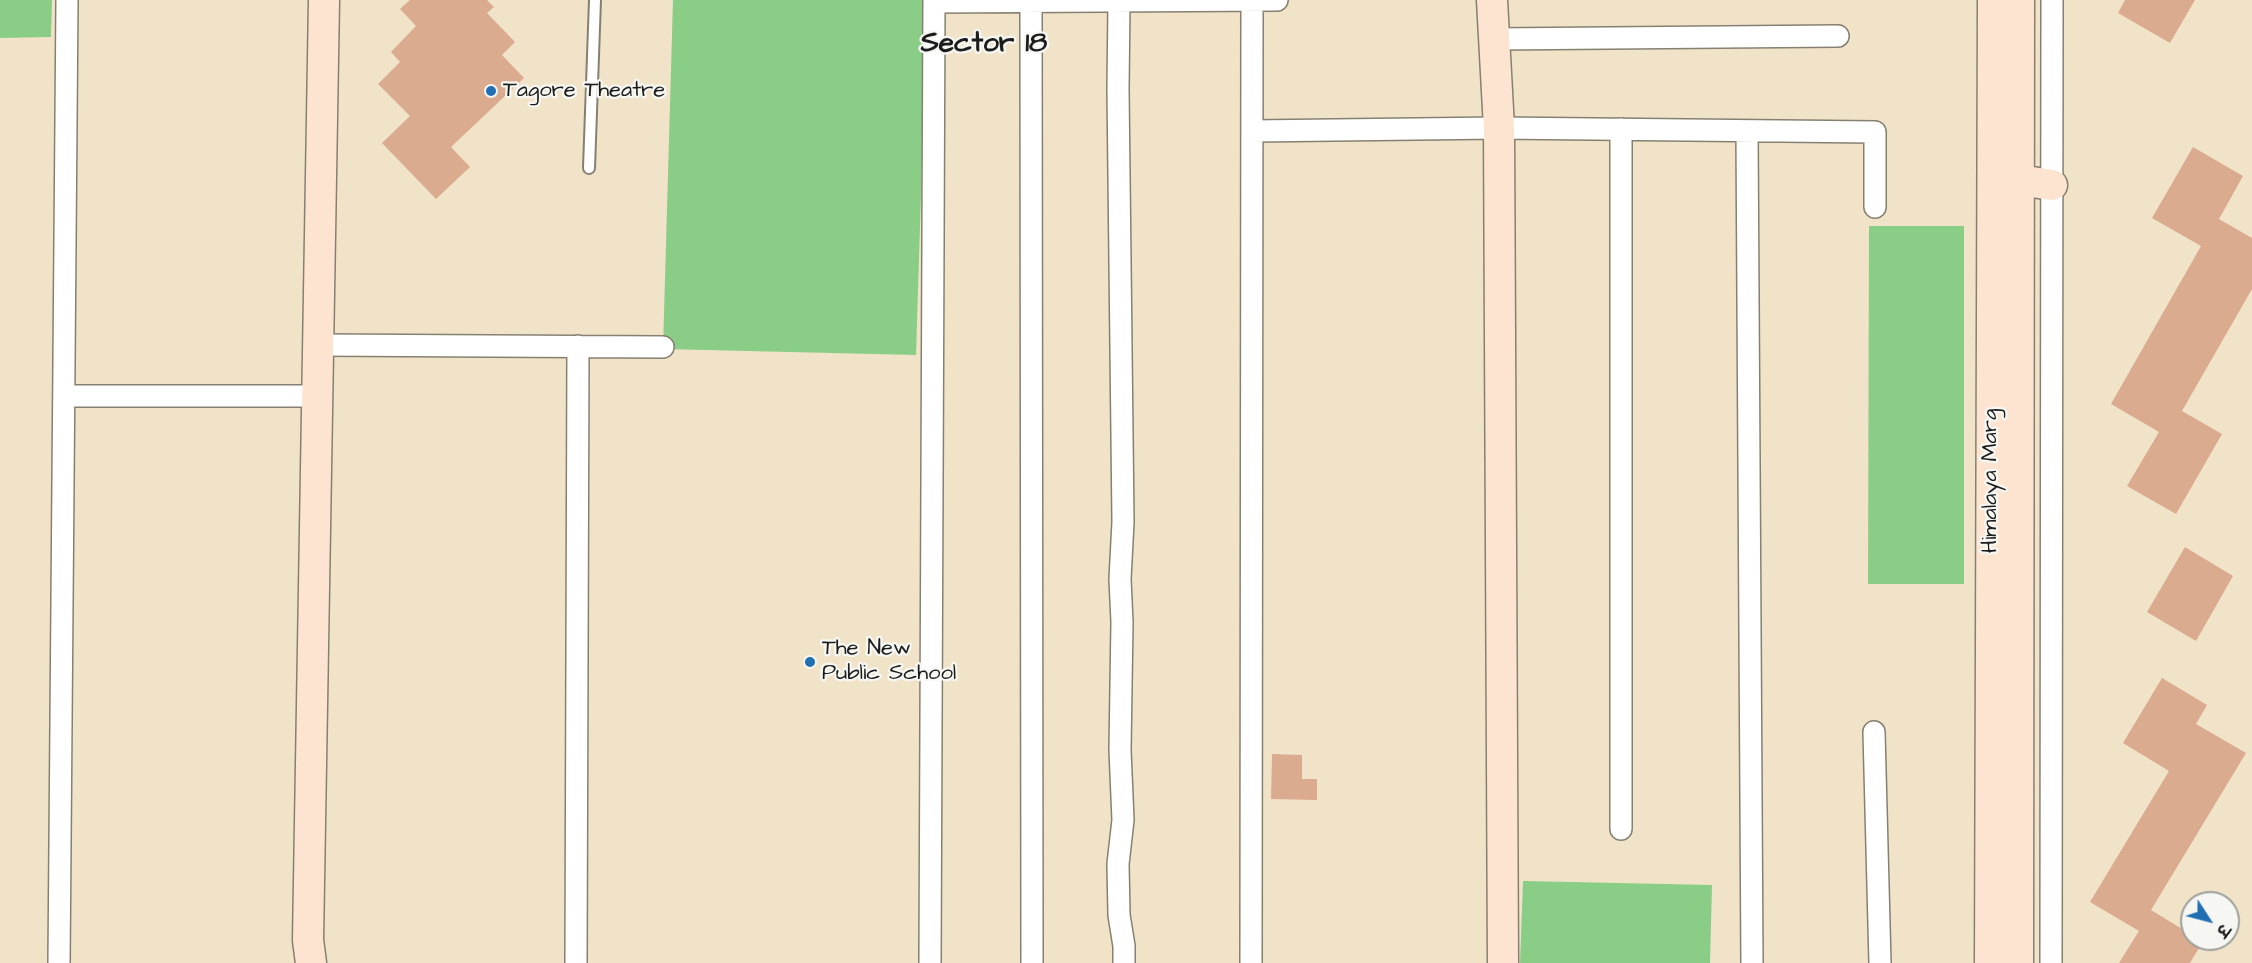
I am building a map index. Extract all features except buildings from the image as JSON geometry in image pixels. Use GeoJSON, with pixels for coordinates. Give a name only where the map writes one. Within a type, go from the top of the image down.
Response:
{"type":"FeatureCollection","features":[{"type":"Feature","properties":{"kind":"main road"},"geometry":{"type":"LineString","coordinates":[[311,963],[308,940],[324,0]]}},
{"type":"Feature","properties":{"kind":"main road"},"geometry":{"type":"LineString","coordinates":[[1492,0],[1499,128],[1503,963]]}},
{"type":"Feature","properties":{"kind":"main road","name":"Himalaya Marg"},"geometry":{"type":"LineString","coordinates":[[1990,963],[1993,0]]}},
{"type":"Feature","properties":{"kind":"main road","name":"Himalaya Marg"},"geometry":{"type":"LineString","coordinates":[[2018,963],[2019,0]]}},
{"type":"Feature","properties":{"kind":"main road"},"geometry":{"type":"LineString","coordinates":[[2019,180],[2052,186]]}},
{"type":"Feature","properties":{"kind":"street"},"geometry":{"type":"LineString","coordinates":[[59,963],[67,0]]}},
{"type":"Feature","properties":{"kind":"street"},"geometry":{"type":"LineString","coordinates":[[1251,963],[1252,0]]}},
{"type":"Feature","properties":{"kind":"street"},"geometry":{"type":"LineString","coordinates":[[930,963],[934,1],[1030,3],[1277,0]]}},
{"type":"Feature","properties":{"kind":"street"},"geometry":{"type":"LineString","coordinates":[[2051,963],[2052,0]]}},
{"type":"Feature","properties":{"kind":"street"},"geometry":{"type":"LineString","coordinates":[[1119,2],[1123,522],[1120,579],[1122,622],[1120,696],[1123,820],[1118,874],[1124,963]]}},
{"type":"Feature","properties":{"kind":"street"},"geometry":{"type":"LineString","coordinates":[[1030,3],[1032,963]]}},
{"type":"Feature","properties":{"kind":"street"},"geometry":{"type":"LineString","coordinates":[[1494,39],[1838,36]]}},
{"type":"Feature","properties":{"kind":"street"},"geometry":{"type":"LineString","coordinates":[[1252,131],[1499,128],[1875,132],[1875,207]]}},
{"type":"Feature","properties":{"kind":"street"},"geometry":{"type":"LineString","coordinates":[[1621,129],[1621,829]]}},
{"type":"Feature","properties":{"kind":"street"},"geometry":{"type":"LineString","coordinates":[[1746,131],[1752,963]]}},
{"type":"Feature","properties":{"kind":"street"},"geometry":{"type":"LineString","coordinates":[[319,345],[663,346]]}},
{"type":"Feature","properties":{"kind":"street"},"geometry":{"type":"LineString","coordinates":[[576,963],[578,346]]}},
{"type":"Feature","properties":{"kind":"street"},"geometry":{"type":"LineString","coordinates":[[64,396],[318,396]]}},
{"type":"Feature","properties":{"kind":"street"},"geometry":{"type":"LineString","coordinates":[[1874,732],[1880,963]]}},
{"type":"Feature","properties":{"kind":"lane"},"geometry":{"type":"LineString","coordinates":[[589,168],[595,0]]}},
{"type":"Feature","properties":{"kind":"green space"},"geometry":{"type":"Polygon","coordinates":[[[0,0],[52,0],[51,37],[0,38],[0,0]]]}},
{"type":"Feature","properties":{"kind":"green space"},"geometry":{"type":"Polygon","coordinates":[[[673,0],[927,0],[916,355],[663,349],[673,0]]]}},
{"type":"Feature","properties":{"kind":"green space"},"geometry":{"type":"Polygon","coordinates":[[[1869,226],[1964,226],[1964,584],[1868,584],[1869,226]]]}},
{"type":"Feature","properties":{"kind":"green space"},"geometry":{"type":"Polygon","coordinates":[[[1523,881],[1712,885],[1710,963],[1520,963],[1523,881]]]}},
{"type":"Feature","properties":{"kind":"place","name":"Tagore Theatre"},"geometry":{"type":"Point","coordinates":[491,91]}},
{"type":"Feature","properties":{"kind":"place","name":"The New Public School"},"geometry":{"type":"Point","coordinates":[810,662]}},
{"type":"Feature","properties":{"kind":"district","name":"Sector 18"},"geometry":{"type":"Point","coordinates":[984,45]}}]}
